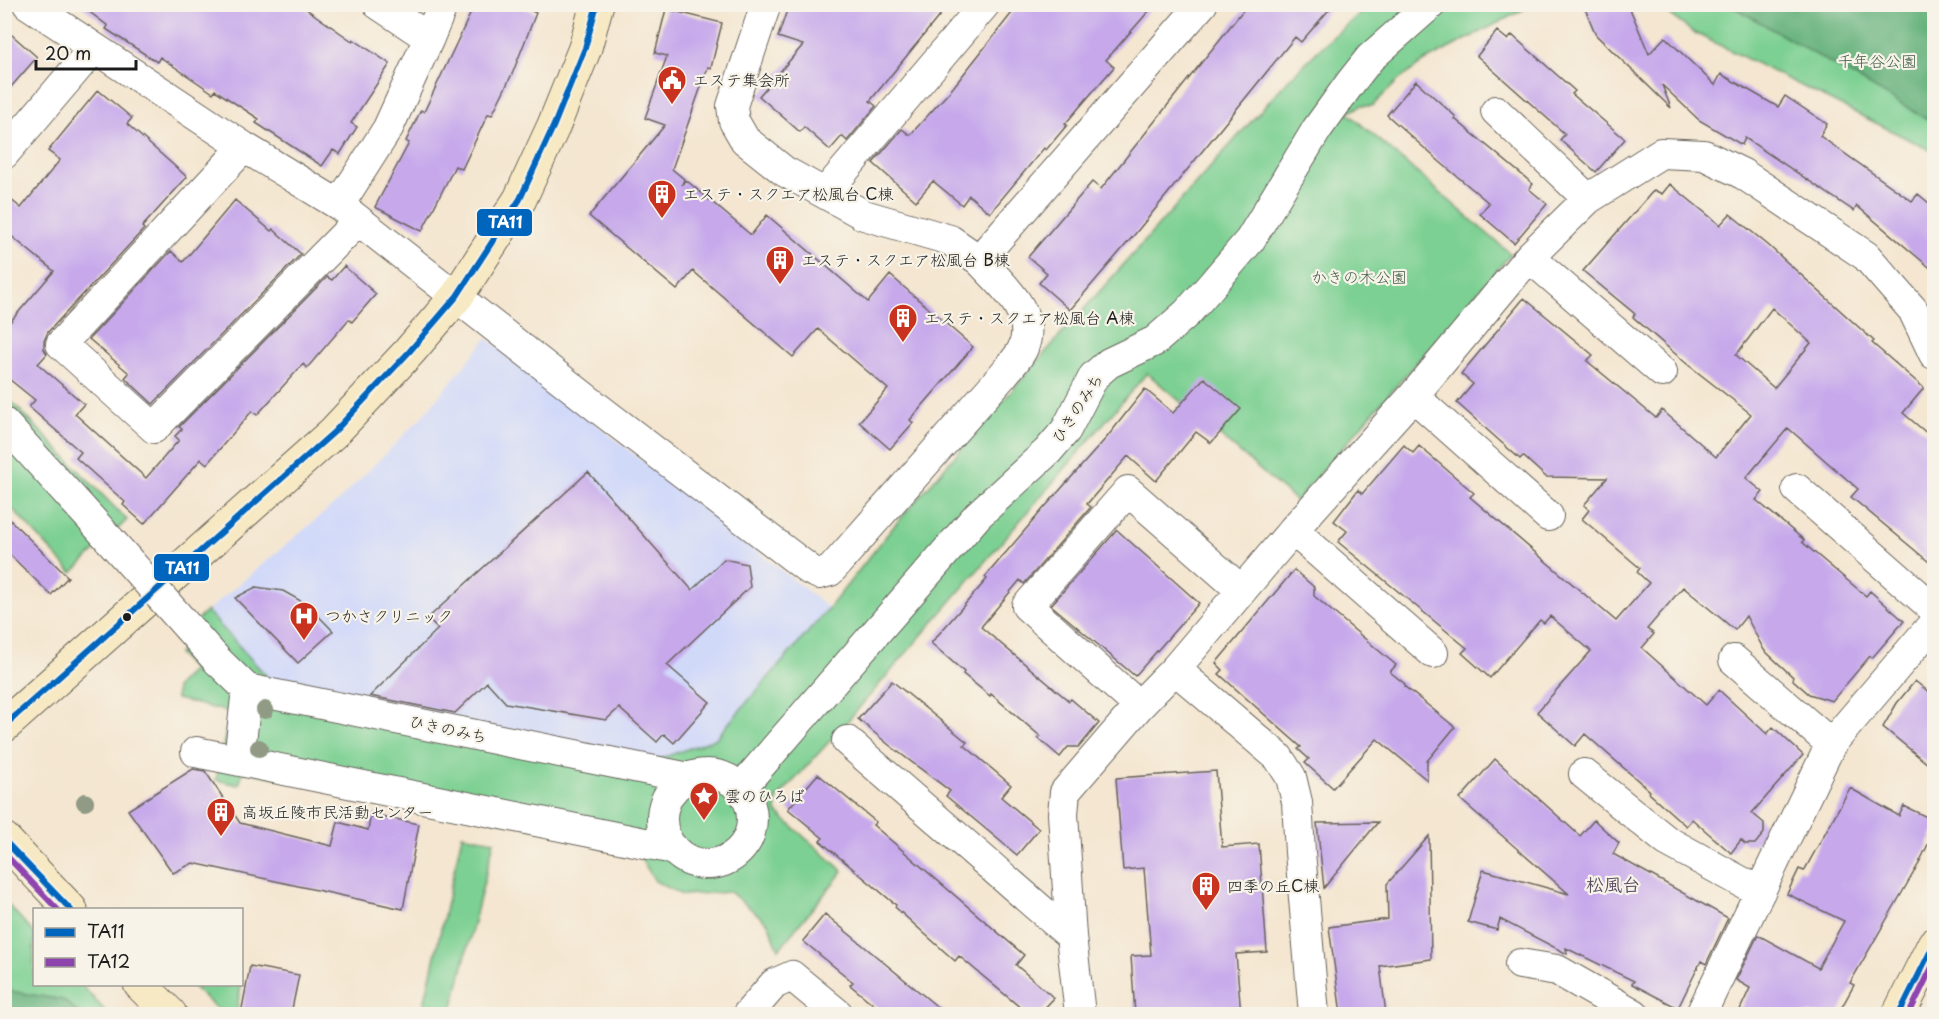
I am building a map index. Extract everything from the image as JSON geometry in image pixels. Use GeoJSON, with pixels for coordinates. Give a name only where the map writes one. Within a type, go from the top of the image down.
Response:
{"type":"FeatureCollection","features":[{"type":"Feature","properties":{"kind":"street"},"geometry":{"type":"LineString","coordinates":[[28,4],[244,147],[349,213],[621,426],[810,570],[819,574],[830,571],[1003,375],[1023,348],[1027,326],[1017,301],[980,260],[950,240],[864,215],[776,165],[745,140],[734,121],[732,106],[766,4]]}},
{"type":"Feature","properties":{"kind":"street"},"geometry":{"type":"LineString","coordinates":[[378,4],[429,38]]}},
{"type":"Feature","properties":{"kind":"street"},"geometry":{"type":"LineString","coordinates":[[244,147],[62,344],[154,428],[349,213],[443,4]]}},
{"type":"Feature","properties":{"kind":"street"},"geometry":{"type":"LineString","coordinates":[[4,726],[334,432],[409,352],[457,296],[520,199],[554,125],[585,48],[597,4]]}},
{"type":"Feature","properties":{"kind":"street"},"geometry":{"type":"LineString","coordinates":[[825,193],[985,4]]}},
{"type":"Feature","properties":{"kind":"street"},"geometry":{"type":"LineString","coordinates":[[980,260],[1202,4]]}},
{"type":"Feature","properties":{"kind":"street","name":"ひきのみち"},"geometry":{"type":"LineString","coordinates":[[740,789],[978,515],[1048,451],[1066,430],[1094,376],[1109,363],[1155,341],[1187,313],[1210,288],[1250,240],[1317,129],[1350,82],[1370,58],[1431,4]]}},
{"type":"Feature","properties":{"kind":"street"},"geometry":{"type":"LineString","coordinates":[[4,154],[94,48]]}},
{"type":"Feature","properties":{"kind":"street"},"geometry":{"type":"LineString","coordinates":[[1496,111],[1587,199]]}},
{"type":"Feature","properties":{"kind":"street"},"geometry":{"type":"LineString","coordinates":[[1080,1014],[1071,936],[1063,814],[1065,792],[1413,396],[1529,257],[1587,199],[1661,153],[1704,155],[1743,174],[1866,256],[1913,310],[1935,354]]}},
{"type":"Feature","properties":{"kind":"street"},"geometry":{"type":"LineString","coordinates":[[1529,257],[1662,372]]}},
{"type":"Feature","properties":{"kind":"street"},"geometry":{"type":"LineString","coordinates":[[1413,396],[1548,516]]}},
{"type":"Feature","properties":{"kind":"street"},"geometry":{"type":"LineString","coordinates":[[4,423],[217,660],[247,688],[239,759]]}},
{"type":"Feature","properties":{"kind":"street"},"geometry":{"type":"LineString","coordinates":[[1797,489],[1935,609]]}},
{"type":"Feature","properties":{"kind":"street"},"geometry":{"type":"LineString","coordinates":[[1139,706],[1027,606],[1128,491],[1241,590]]}},
{"type":"Feature","properties":{"kind":"street"},"geometry":{"type":"LineString","coordinates":[[1293,530],[1433,653]]}},
{"type":"Feature","properties":{"kind":"street"},"geometry":{"type":"LineString","coordinates":[[1701,1014],[1831,744],[1935,622]]}},
{"type":"Feature","properties":{"kind":"street"},"geometry":{"type":"LineString","coordinates":[[1734,660],[1831,744]]}},
{"type":"Feature","properties":{"kind":"street"},"geometry":{"type":"LineString","coordinates":[[1175,669],[1278,757],[1291,777],[1297,801],[1314,1014]]}},
{"type":"Feature","properties":{"kind":"street","name":"ひきのみち"},"geometry":{"type":"LineString","coordinates":[[247,688],[689,778]]}},
{"type":"Feature","properties":{"kind":"street"},"geometry":{"type":"LineString","coordinates":[[847,741],[1071,936]]}},
{"type":"Feature","properties":{"kind":"street"},"geometry":{"type":"LineString","coordinates":[[196,752],[674,849]]}},
{"type":"Feature","properties":{"kind":"street"},"geometry":{"type":"LineString","coordinates":[[1584,774],[1667,841],[1760,892]]}},
{"type":"Feature","properties":{"kind":"street"},"geometry":{"type":"LineString","coordinates":[[698,775],[713,775],[727,780],[740,789],[748,802],[751,816],[750,830],[745,843],[735,854],[723,861],[709,864],[694,863],[681,856],[664,834],[662,819],[664,804],[672,790],[689,778],[698,775]]}},
{"type":"Feature","properties":{"kind":"street"},"geometry":{"type":"LineString","coordinates":[[4,838],[69,908]]}},
{"type":"Feature","properties":{"kind":"street"},"geometry":{"type":"LineString","coordinates":[[1899,1014],[1925,986],[1935,944]]}},
{"type":"Feature","properties":{"kind":"street"},"geometry":{"type":"LineString","coordinates":[[1520,964],[1557,970],[1634,1014]]}},
{"type":"Feature","properties":{"kind":"street"},"geometry":{"type":"LineString","coordinates":[[748,1014],[774,984],[792,976],[838,1014]]}},
{"type":"Feature","properties":{"kind":"street"},"geometry":{"type":"LineString","coordinates":[[142,986],[170,1014]]}},
{"type":"Feature","properties":{"kind":"shaded area"},"geometry":{"type":"Polygon","coordinates":[[[487,338],[829,608],[715,739],[652,762],[272,682],[207,611],[337,502],[420,419],[487,338]]]}},
{"type":"Feature","properties":{"kind":"green space","name":"かきの木公園"},"geometry":{"type":"Polygon","coordinates":[[[1370,5],[1532,5],[1425,61],[1399,80],[1372,106],[1360,106],[1348,113],[1511,254],[1296,501],[1147,373],[847,722],[777,799],[776,812],[843,871],[779,949],[768,923],[730,892],[682,895],[655,881],[634,847],[243,771],[239,785],[216,780],[230,712],[176,699],[176,687],[193,670],[178,654],[183,649],[175,639],[207,611],[272,682],[651,762],[715,739],[829,608],[894,526],[1289,79],[1370,5]]]}},
{"type":"Feature","properties":{"kind":"green space","name":"千年谷公園"},"geometry":{"type":"Polygon","coordinates":[[[1660,5],[1934,5],[1934,152],[1693,32],[1663,10],[1660,5]]]}},
{"type":"Feature","properties":{"kind":"green space"},"geometry":{"type":"Polygon","coordinates":[[[1730,5],[1934,5],[1934,123],[1730,5]]]}},
{"type":"Feature","properties":{"kind":"green space"},"geometry":{"type":"Polygon","coordinates":[[[4,394],[127,520],[72,573],[5,501],[4,394]]]}},
{"type":"Feature","properties":{"kind":"green space"},"geometry":{"type":"Polygon","coordinates":[[[462,835],[494,841],[451,1014],[422,1014],[462,835]]]}},
{"type":"Feature","properties":{"kind":"green space"},"geometry":{"type":"Polygon","coordinates":[[[4,900],[33,932],[33,986],[82,986],[108,1014],[5,1014],[4,900]]]}},
{"type":"Feature","properties":{"kind":"green space"},"geometry":{"type":"Polygon","coordinates":[[[193,986],[241,986],[236,1014],[222,1014],[193,986]]]}},
{"type":"Feature","properties":{"kind":"green space"},"geometry":{"type":"Polygon","coordinates":[[[4,990],[63,1000],[80,1014],[5,1014],[4,990]]]}},
{"type":"Feature","properties":{"kind":"building"},"geometry":{"type":"Polygon","coordinates":[[[79,4],[299,4],[390,64],[351,123],[357,127],[340,154],[333,150],[322,166],[256,123],[259,119],[215,90],[213,93],[160,57],[157,62],[106,29],[108,26],[79,4]]]}},
{"type":"Feature","properties":{"kind":"building"},"geometry":{"type":"Polygon","coordinates":[[[475,4],[516,4],[536,13],[513,72],[492,115],[488,114],[462,169],[455,166],[422,231],[375,207],[409,143],[406,141],[421,110],[424,112],[475,4]]]}},
{"type":"Feature","properties":{"kind":"building"},"geometry":{"type":"Polygon","coordinates":[[[789,4],[949,4],[870,101],[876,106],[847,141],[842,136],[830,150],[804,127],[800,132],[759,96],[803,45],[778,37],[789,4]]]}},
{"type":"Feature","properties":{"kind":"building"},"geometry":{"type":"Polygon","coordinates":[[[1019,4],[1155,4],[1106,60],[1114,67],[1046,150],[1044,148],[990,213],[969,195],[962,205],[933,181],[916,201],[873,163],[902,129],[910,135],[951,90],[1019,4]]]}},
{"type":"Feature","properties":{"kind":"building"},"geometry":{"type":"Polygon","coordinates":[[[1248,4],[1334,4],[1301,42],[1295,37],[1135,234],[1070,310],[1039,283],[1047,273],[1028,257],[1092,182],[1101,189],[1248,4]]]}},
{"type":"Feature","properties":{"kind":"building"},"geometry":{"type":"Polygon","coordinates":[[[1583,4],[1628,4],[1649,54],[1665,37],[1715,85],[1721,74],[1778,107],[1785,96],[1827,124],[1820,136],[1912,201],[1918,194],[1935,208],[1935,272],[1857,206],[1854,211],[1745,138],[1742,145],[1699,120],[1662,85],[1671,108],[1596,35],[1583,4]]]}},
{"type":"Feature","properties":{"kind":"building"},"geometry":{"type":"Polygon","coordinates":[[[666,9],[722,23],[711,68],[708,67],[672,169],[684,179],[682,185],[686,180],[751,235],[767,215],[868,302],[890,275],[973,347],[910,420],[913,423],[890,449],[859,422],[888,389],[818,329],[793,357],[693,271],[677,290],[589,216],[665,125],[645,118],[667,56],[655,53],[666,9]]]}},
{"type":"Feature","properties":{"kind":"building"},"geometry":{"type":"Polygon","coordinates":[[[4,28],[37,57],[4,95],[4,28]]]}},
{"type":"Feature","properties":{"kind":"building"},"geometry":{"type":"Polygon","coordinates":[[[1497,31],[1508,40],[1512,35],[1575,91],[1572,94],[1625,139],[1596,172],[1560,140],[1565,134],[1477,56],[1497,31]]]}},
{"type":"Feature","properties":{"kind":"building"},"geometry":{"type":"Polygon","coordinates":[[[1416,81],[1456,117],[1455,119],[1533,184],[1529,189],[1547,204],[1514,243],[1480,214],[1489,203],[1387,115],[1416,81]]]}},
{"type":"Feature","properties":{"kind":"building"},"geometry":{"type":"Polygon","coordinates":[[[98,90],[132,118],[127,124],[187,177],[142,227],[144,229],[48,332],[44,341],[47,354],[38,364],[84,404],[75,414],[146,478],[179,440],[175,436],[182,429],[179,427],[327,277],[332,280],[344,266],[376,294],[352,322],[349,319],[307,368],[303,364],[257,415],[252,411],[207,464],[201,459],[144,524],[123,505],[125,502],[76,458],[81,452],[29,407],[35,400],[4,375],[4,329],[54,271],[4,230],[4,194],[21,208],[60,160],[48,151],[98,90]]]}},
{"type":"Feature","properties":{"kind":"building"},"geometry":{"type":"Polygon","coordinates":[[[1670,184],[1720,225],[1730,214],[1768,245],[1874,341],[1872,343],[1924,388],[1903,413],[1935,440],[1935,567],[1851,497],[1858,489],[1788,428],[1746,478],[1763,492],[1756,500],[1804,540],[1802,542],[1866,596],[1870,591],[1904,621],[1872,658],[1870,656],[1832,701],[1809,694],[1792,679],[1793,677],[1764,650],[1746,616],[1735,630],[1683,587],[1647,629],[1654,634],[1642,648],[1706,705],[1719,690],[1767,734],[1773,727],[1803,755],[1752,813],[1764,823],[1764,833],[1755,844],[1745,844],[1741,840],[1731,853],[1692,819],[1686,826],[1585,734],[1575,746],[1537,712],[1591,651],[1550,616],[1544,623],[1540,620],[1490,678],[1462,653],[1467,648],[1338,542],[1347,531],[1334,521],[1358,490],[1362,494],[1404,445],[1413,453],[1419,446],[1474,493],[1470,497],[1616,621],[1649,583],[1637,572],[1640,568],[1582,519],[1589,510],[1584,505],[1607,478],[1546,477],[1523,456],[1520,459],[1457,403],[1473,384],[1461,374],[1524,298],[1593,355],[1587,361],[1656,418],[1662,410],[1716,457],[1751,414],[1687,364],[1633,317],[1635,314],[1583,271],[1654,190],[1662,194],[1670,184]],[[1772,308],[1736,355],[1774,388],[1811,343],[1772,308]]]}},
{"type":"Feature","properties":{"kind":"building"},"geometry":{"type":"Polygon","coordinates":[[[235,200],[301,254],[153,404],[125,378],[129,373],[89,339],[171,251],[183,262],[235,200]]]}},
{"type":"Feature","properties":{"kind":"building"},"geometry":{"type":"Polygon","coordinates":[[[1204,378],[1241,409],[1211,443],[1196,432],[1156,481],[1128,456],[1087,504],[1091,507],[1024,584],[1020,580],[981,627],[1069,701],[1071,699],[1099,723],[1079,747],[1068,747],[1060,757],[1038,738],[1040,736],[991,694],[990,696],[963,674],[964,672],[931,643],[987,579],[985,577],[1044,508],[1108,436],[1145,389],[1173,413],[1204,378]]]}},
{"type":"Feature","properties":{"kind":"building"},"geometry":{"type":"Polygon","coordinates":[[[588,472],[692,590],[724,559],[747,564],[750,587],[667,665],[710,702],[674,743],[664,734],[657,742],[619,708],[606,720],[506,703],[487,682],[455,713],[370,696],[438,629],[428,618],[588,472]]]}},
{"type":"Feature","properties":{"kind":"building"},"geometry":{"type":"Polygon","coordinates":[[[4,514],[68,577],[51,595],[4,549],[4,514]]]}},
{"type":"Feature","properties":{"kind":"building"},"geometry":{"type":"Polygon","coordinates":[[[1117,530],[1199,603],[1135,676],[1051,605],[1117,530]]]}},
{"type":"Feature","properties":{"kind":"building"},"geometry":{"type":"Polygon","coordinates":[[[1294,570],[1314,587],[1314,596],[1396,665],[1390,672],[1405,684],[1404,686],[1455,727],[1427,761],[1427,780],[1377,739],[1333,788],[1305,763],[1309,759],[1298,749],[1301,747],[1219,674],[1223,670],[1216,663],[1294,570]]]}},
{"type":"Feature","properties":{"kind":"building"},"geometry":{"type":"Polygon","coordinates":[[[256,587],[283,591],[308,605],[333,631],[298,663],[235,598],[256,587]]]}},
{"type":"Feature","properties":{"kind":"building"},"geometry":{"type":"Polygon","coordinates":[[[892,681],[967,742],[964,745],[1011,785],[1001,797],[1039,829],[1017,855],[946,796],[950,791],[858,719],[892,681]]]}},
{"type":"Feature","properties":{"kind":"building"},"geometry":{"type":"Polygon","coordinates":[[[1915,681],[1935,697],[1935,770],[1883,727],[1897,703],[1915,681]]]}},
{"type":"Feature","properties":{"kind":"building"},"geometry":{"type":"Polygon","coordinates":[[[1495,759],[1580,836],[1594,820],[1619,843],[1613,854],[1728,918],[1706,964],[1701,961],[1678,1008],[1632,984],[1634,981],[1566,948],[1567,954],[1500,919],[1497,930],[1468,922],[1483,870],[1569,894],[1460,799],[1495,759]]]}},
{"type":"Feature","properties":{"kind":"building","name":"高坂丘陵市民活動センター"},"geometry":{"type":"Polygon","coordinates":[[[193,769],[205,771],[240,823],[332,846],[338,822],[368,830],[371,814],[419,824],[403,909],[193,863],[173,873],[128,810],[193,769]]]}},
{"type":"Feature","properties":{"kind":"building","name":"四季の丘C棟"},"geometry":{"type":"Polygon","coordinates":[[[1216,771],[1222,847],[1259,844],[1267,952],[1236,954],[1241,1014],[1135,1014],[1131,956],[1151,955],[1144,868],[1123,870],[1116,778],[1216,771]]]}},
{"type":"Feature","properties":{"kind":"building"},"geometry":{"type":"Polygon","coordinates":[[[818,774],[876,822],[873,825],[1024,955],[1016,965],[1054,998],[1039,1014],[1028,1014],[959,956],[955,961],[895,907],[896,905],[820,841],[823,838],[788,809],[818,774]]]}},
{"type":"Feature","properties":{"kind":"building"},"geometry":{"type":"Polygon","coordinates":[[[1850,788],[1899,816],[1904,806],[1935,821],[1935,830],[1918,865],[1850,983],[1854,985],[1838,1014],[1738,1014],[1750,988],[1736,980],[1758,935],[1818,968],[1844,921],[1787,894],[1799,869],[1804,871],[1850,788]]]}},
{"type":"Feature","properties":{"kind":"building"},"geometry":{"type":"Polygon","coordinates":[[[1378,822],[1324,888],[1317,823],[1378,822]]]}},
{"type":"Feature","properties":{"kind":"building"},"geometry":{"type":"Polygon","coordinates":[[[1429,836],[1431,959],[1380,966],[1386,1014],[1341,1014],[1329,927],[1388,919],[1387,884],[1429,836]]]}},
{"type":"Feature","properties":{"kind":"building"},"geometry":{"type":"Polygon","coordinates":[[[825,914],[946,1014],[885,1014],[850,985],[853,982],[803,941],[825,914]]]}},
{"type":"Feature","properties":{"kind":"building"},"geometry":{"type":"Polygon","coordinates":[[[250,966],[299,975],[291,1014],[241,1014],[250,966]]]}},
{"type":"Feature","properties":{"kind":"transit line","name":"TA11"},"geometry":{"type":"LineString","coordinates":[[4,726],[334,432],[409,352],[457,296],[520,199],[554,125],[585,48],[597,4]]}},
{"type":"Feature","properties":{"kind":"transit line","name":"TA11"},"geometry":{"type":"LineString","coordinates":[[4,840],[69,908]]}},
{"type":"Feature","properties":{"kind":"transit line","name":"TA12"},"geometry":{"type":"LineString","coordinates":[[4,853],[56,908]]}},
{"type":"Feature","properties":{"kind":"transit line","name":"TA11"},"geometry":{"type":"LineString","coordinates":[[1899,1014],[1934,944]]}},
{"type":"Feature","properties":{"kind":"transit line","name":"TA12"},"geometry":{"type":"LineString","coordinates":[[1909,1014],[1934,963]]}},
{"type":"Feature","properties":{"kind":"place","name":"エステ集会所"},"geometry":{"type":"Point","coordinates":[672,106]}},
{"type":"Feature","properties":{"kind":"place","name":"エステ・スクエア松風台 C棟"},"geometry":{"type":"Point","coordinates":[662,220]}},
{"type":"Feature","properties":{"kind":"place","name":"エステ・スクエア松風台 B棟"},"geometry":{"type":"Point","coordinates":[780,286]}},
{"type":"Feature","properties":{"kind":"place","name":"エステ・スクエア松風台 A棟"},"geometry":{"type":"Point","coordinates":[903,344]}},
{"type":"Feature","properties":{"kind":"place","name":"つかさクリニック"},"geometry":{"type":"Point","coordinates":[304,642]}},
{"type":"Feature","properties":{"kind":"place","name":"雲のひろば"},"geometry":{"type":"Point","coordinates":[704,822]}},
{"type":"Feature","properties":{"kind":"place","name":"高坂丘陵市民活動センター"},"geometry":{"type":"Point","coordinates":[221,838]}},
{"type":"Feature","properties":{"kind":"place","name":"四季の丘C棟"},"geometry":{"type":"Point","coordinates":[1206,912]}},
{"type":"Feature","properties":{"kind":"district","name":"松風台"},"geometry":{"type":"Point","coordinates":[1613,885]}}]}
